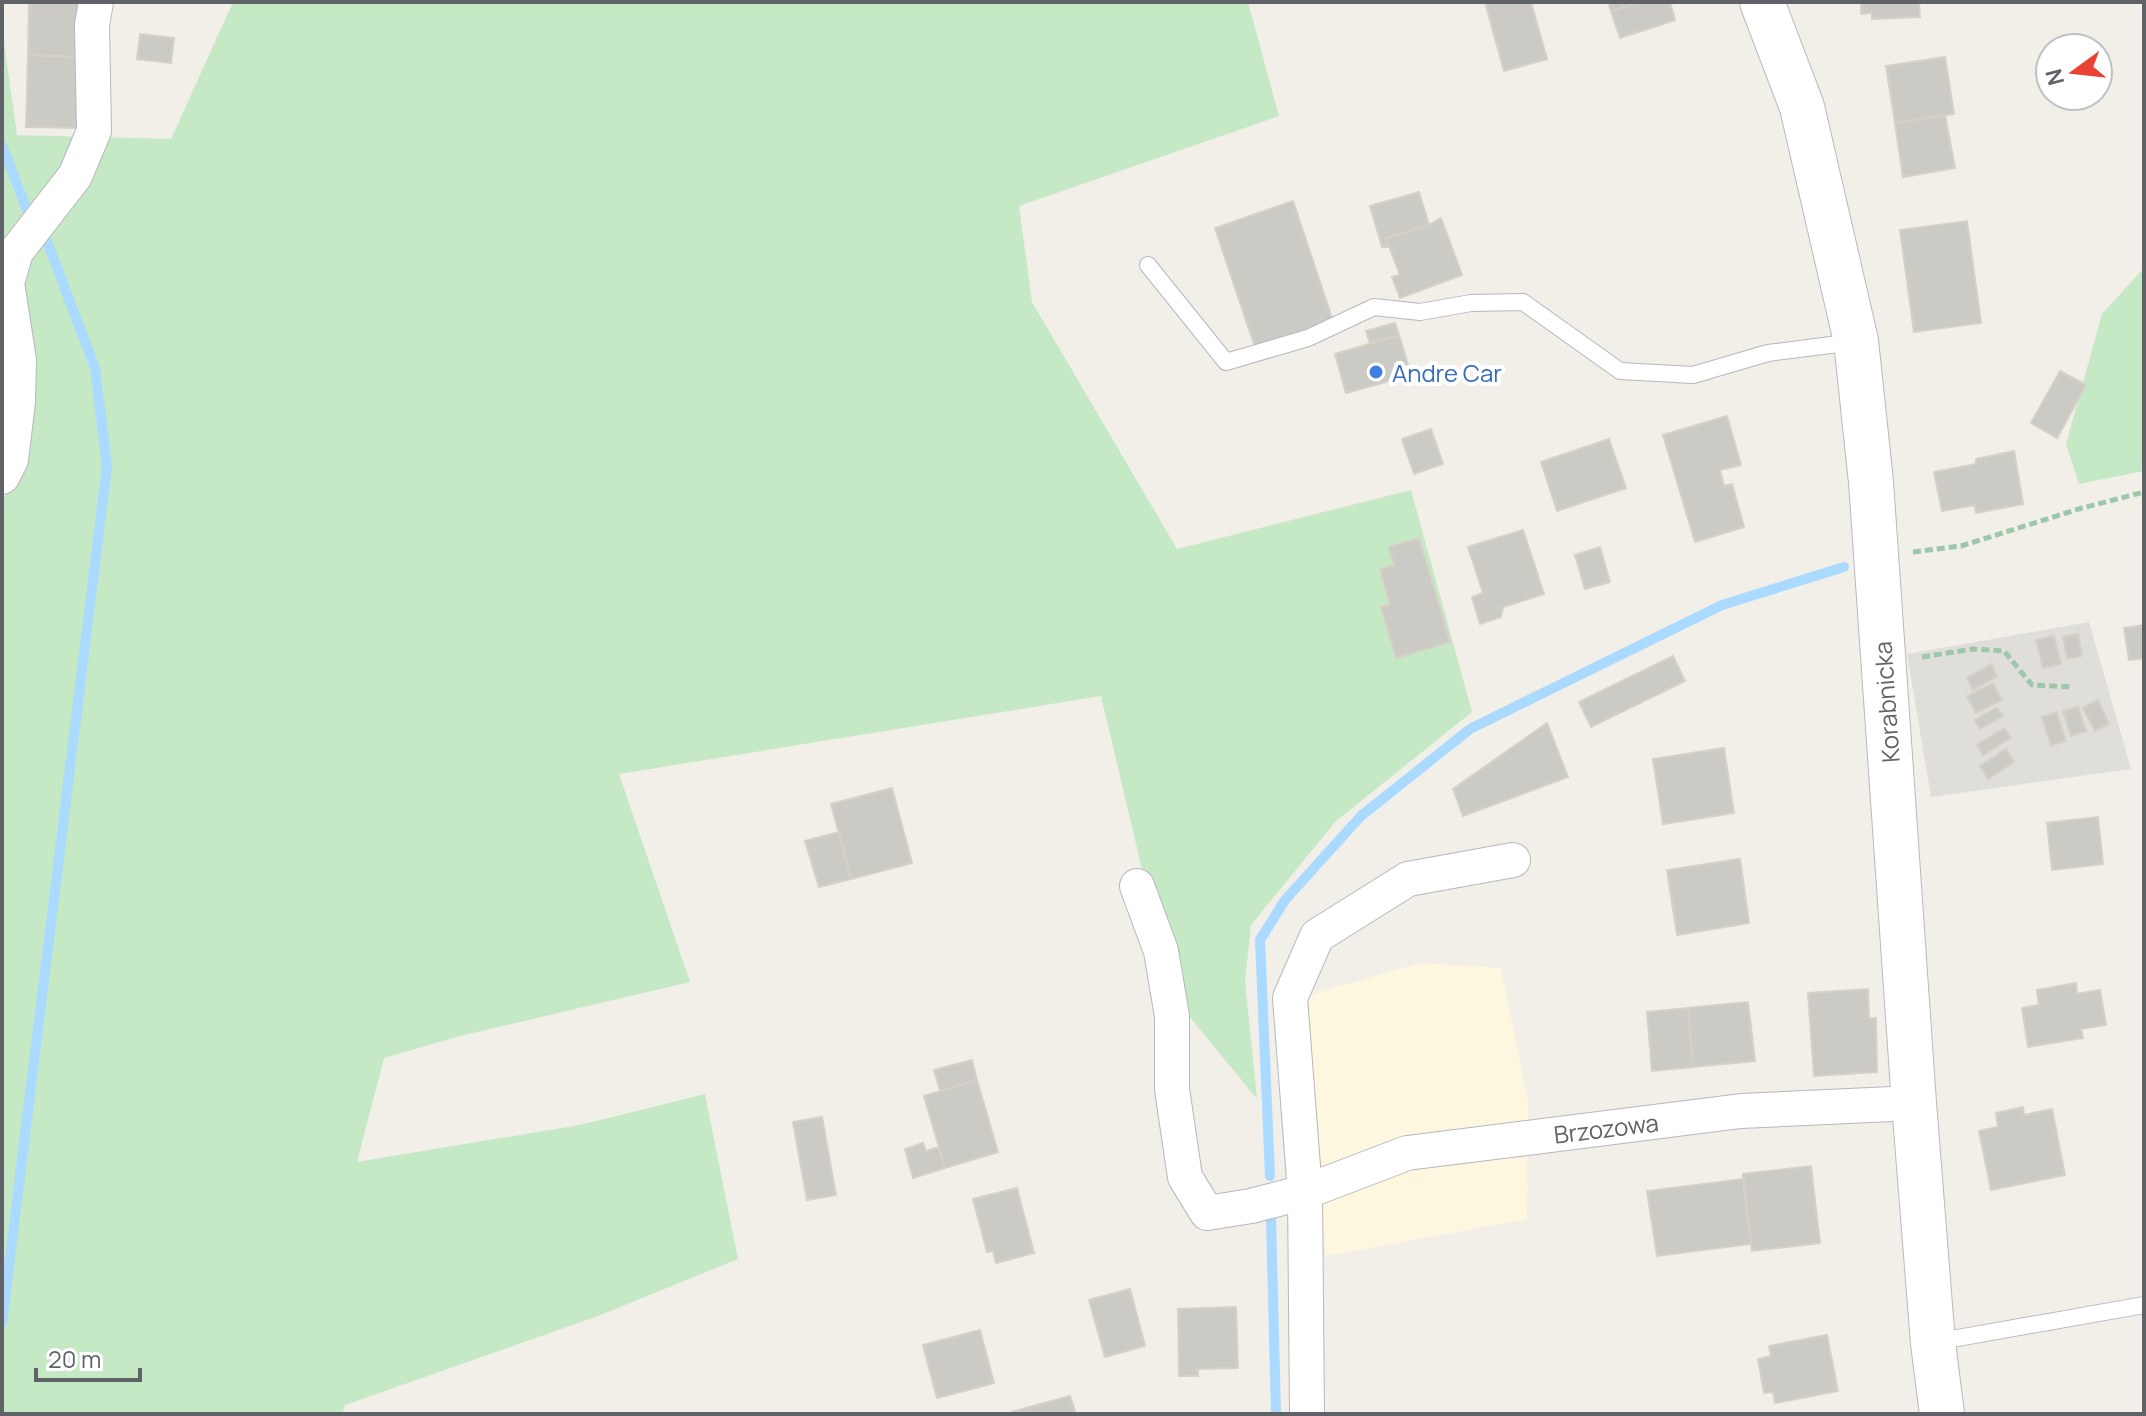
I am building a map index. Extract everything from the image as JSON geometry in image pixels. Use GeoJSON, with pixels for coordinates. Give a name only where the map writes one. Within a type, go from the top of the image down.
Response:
{"type":"FeatureCollection","features":[{"type":"Feature","properties":{"kind":"street"},"geometry":{"type":"LineString","coordinates":[[2,477],[11,460],[18,402],[19,360],[7,283],[16,252],[75,176],[94,131],[92,25],[96,2]]}},
{"type":"Feature","properties":{"kind":"street","name":"Korabnicka"},"geometry":{"type":"LineString","coordinates":[[1762,2],[1802,107],[1856,341],[1877,556],[1914,1103],[1933,1343],[1942,1414]]}},
{"type":"Feature","properties":{"kind":"street"},"geometry":{"type":"LineString","coordinates":[[1307,1414],[1305,1192],[1290,998],[1317,936],[1408,879],[1513,860]]}},
{"type":"Feature","properties":{"kind":"street","name":"Brzozowa"},"geometry":{"type":"LineString","coordinates":[[1137,886],[1161,951],[1172,1016],[1172,1089],[1185,1177],[1207,1213],[1305,1192],[1407,1153],[1741,1111],[1914,1103]]}},
{"type":"Feature","properties":{"kind":"lane"},"geometry":{"type":"LineString","coordinates":[[1148,265],[1226,362],[1308,338],[1374,307],[1420,312],[1471,303],[1523,302],[1620,371],[1693,375],[1768,353],[1856,341]]}},
{"type":"Feature","properties":{"kind":"lane"},"geometry":{"type":"LineString","coordinates":[[1933,1343],[2144,1305]]}},
{"type":"Feature","properties":{"kind":"path"},"geometry":{"type":"LineString","coordinates":[[1877,556],[1961,546],[2144,492]]}},
{"type":"Feature","properties":{"kind":"path"},"geometry":{"type":"LineString","coordinates":[[1884,664],[1973,649],[2004,651],[2032,685],[2073,687]]}},
{"type":"Feature","properties":{"kind":"shaded area"},"geometry":{"type":"Polygon","coordinates":[[[2089,622],[2131,769],[1931,797],[1907,654],[2089,622]]]}},
{"type":"Feature","properties":{"kind":"shaded area"},"geometry":{"type":"Polygon","coordinates":[[[1419,963],[1501,968],[1528,1101],[1527,1219],[1326,1256],[1297,999],[1419,963]]]}},
{"type":"Feature","properties":{"kind":"green space"},"geometry":{"type":"Polygon","coordinates":[[[233,2],[1248,2],[1279,116],[1019,206],[1032,302],[1177,549],[1411,490],[1472,712],[1335,822],[1251,925],[1245,981],[1257,1099],[1180,1005],[1171,950],[1141,865],[1101,696],[619,774],[690,982],[460,1036],[384,1058],[357,1162],[580,1125],[705,1094],[738,1259],[598,1316],[345,1405],[342,1414],[2,1414],[2,501],[25,460],[2,309],[2,29],[17,135],[171,139],[233,2]]]}},
{"type":"Feature","properties":{"kind":"green space"},"geometry":{"type":"Polygon","coordinates":[[[2144,268],[2144,471],[2079,484],[2066,444],[2102,314],[2144,268]]]}},
{"type":"Feature","properties":{"kind":"building"},"geometry":{"type":"Polygon","coordinates":[[[29,2],[82,2],[80,57],[28,55],[29,2]]]}},
{"type":"Feature","properties":{"kind":"building"},"geometry":{"type":"Polygon","coordinates":[[[1485,2],[1531,2],[1547,59],[1504,71],[1485,2]]]}},
{"type":"Feature","properties":{"kind":"building"},"geometry":{"type":"Polygon","coordinates":[[[1608,2],[1640,2],[1611,11],[1608,2]]]}},
{"type":"Feature","properties":{"kind":"building"},"geometry":{"type":"Polygon","coordinates":[[[1640,2],[1670,2],[1675,20],[1620,38],[1611,11],[1640,2]]]}},
{"type":"Feature","properties":{"kind":"building"},"geometry":{"type":"Polygon","coordinates":[[[1861,2],[1919,2],[1920,17],[1872,19],[1872,13],[1861,14],[1861,2]]]}},
{"type":"Feature","properties":{"kind":"building"},"geometry":{"type":"Polygon","coordinates":[[[140,34],[174,38],[171,63],[137,59],[140,34]]]}},
{"type":"Feature","properties":{"kind":"building"},"geometry":{"type":"Polygon","coordinates":[[[28,55],[83,57],[81,128],[26,127],[28,55]]]}},
{"type":"Feature","properties":{"kind":"building"},"geometry":{"type":"Polygon","coordinates":[[[1945,57],[1954,114],[1895,123],[1886,66],[1945,57]]]}},
{"type":"Feature","properties":{"kind":"building"},"geometry":{"type":"Polygon","coordinates":[[[1945,115],[1955,168],[1903,177],[1895,123],[1945,115]]]}},
{"type":"Feature","properties":{"kind":"building"},"geometry":{"type":"Polygon","coordinates":[[[1419,192],[1429,225],[1386,238],[1389,246],[1382,247],[1370,206],[1419,192]]]}},
{"type":"Feature","properties":{"kind":"building"},"geometry":{"type":"Polygon","coordinates":[[[1293,201],[1333,321],[1255,347],[1215,228],[1293,201]]]}},
{"type":"Feature","properties":{"kind":"building"},"geometry":{"type":"Polygon","coordinates":[[[1441,218],[1462,275],[1400,298],[1392,277],[1400,275],[1386,238],[1429,225],[1441,218]]]}},
{"type":"Feature","properties":{"kind":"building"},"geometry":{"type":"Polygon","coordinates":[[[1967,221],[1981,323],[1914,332],[1900,230],[1967,221]]]}},
{"type":"Feature","properties":{"kind":"building"},"geometry":{"type":"Polygon","coordinates":[[[1395,323],[1399,335],[1370,343],[1366,331],[1395,323]]]}},
{"type":"Feature","properties":{"kind":"building"},"geometry":{"type":"Polygon","coordinates":[[[1399,335],[1411,375],[1346,393],[1335,354],[1399,335]]]}},
{"type":"Feature","properties":{"kind":"building"},"geometry":{"type":"Polygon","coordinates":[[[2060,371],[2086,385],[2057,438],[2031,423],[2060,371]]]}},
{"type":"Feature","properties":{"kind":"building"},"geometry":{"type":"Polygon","coordinates":[[[1727,416],[1741,465],[1720,470],[1724,486],[1732,484],[1744,527],[1695,542],[1663,435],[1727,416]]]}},
{"type":"Feature","properties":{"kind":"building"},"geometry":{"type":"Polygon","coordinates":[[[1431,429],[1443,464],[1414,474],[1402,439],[1431,429]]]}},
{"type":"Feature","properties":{"kind":"building"},"geometry":{"type":"Polygon","coordinates":[[[1609,439],[1626,488],[1557,511],[1541,462],[1609,439]]]}},
{"type":"Feature","properties":{"kind":"building"},"geometry":{"type":"Polygon","coordinates":[[[2014,451],[2023,504],[1976,513],[1975,505],[1942,511],[1934,472],[1976,464],[1976,459],[2014,451]]]}},
{"type":"Feature","properties":{"kind":"building"},"geometry":{"type":"Polygon","coordinates":[[[1523,530],[1544,594],[1503,607],[1501,617],[1480,624],[1472,597],[1483,593],[1468,547],[1523,530]]]}},
{"type":"Feature","properties":{"kind":"building"},"geometry":{"type":"Polygon","coordinates":[[[1419,538],[1450,642],[1396,658],[1381,607],[1390,604],[1380,569],[1394,565],[1389,547],[1419,538]]]}},
{"type":"Feature","properties":{"kind":"building"},"geometry":{"type":"Polygon","coordinates":[[[1600,547],[1610,582],[1585,589],[1575,555],[1600,547]]]}},
{"type":"Feature","properties":{"kind":"building"},"geometry":{"type":"Polygon","coordinates":[[[2144,625],[2144,658],[2129,660],[2124,628],[2144,625]]]}},
{"type":"Feature","properties":{"kind":"building"},"geometry":{"type":"Polygon","coordinates":[[[2078,634],[2082,656],[2067,659],[2063,636],[2078,634]]]}},
{"type":"Feature","properties":{"kind":"building"},"geometry":{"type":"Polygon","coordinates":[[[2054,636],[2061,664],[2043,668],[2036,640],[2054,636]]]}},
{"type":"Feature","properties":{"kind":"building"},"geometry":{"type":"Polygon","coordinates":[[[1673,656],[1685,681],[1591,727],[1579,702],[1673,656]]]}},
{"type":"Feature","properties":{"kind":"building"},"geometry":{"type":"Polygon","coordinates":[[[1991,664],[1997,676],[1973,690],[1967,678],[1991,664]]]}},
{"type":"Feature","properties":{"kind":"building"},"geometry":{"type":"Polygon","coordinates":[[[1993,683],[2002,700],[1976,713],[1967,696],[1993,683]]]}},
{"type":"Feature","properties":{"kind":"building"},"geometry":{"type":"Polygon","coordinates":[[[2098,700],[2109,724],[2095,731],[2083,708],[2098,700]]]}},
{"type":"Feature","properties":{"kind":"building"},"geometry":{"type":"Polygon","coordinates":[[[1997,707],[2003,716],[1980,729],[1975,720],[1997,707]]]}},
{"type":"Feature","properties":{"kind":"building"},"geometry":{"type":"Polygon","coordinates":[[[2078,707],[2086,731],[2071,736],[2063,711],[2078,707]]]}},
{"type":"Feature","properties":{"kind":"building"},"geometry":{"type":"Polygon","coordinates":[[[2057,712],[2066,741],[2051,746],[2042,717],[2057,712]]]}},
{"type":"Feature","properties":{"kind":"building"},"geometry":{"type":"Polygon","coordinates":[[[1547,723],[1568,777],[1463,816],[1453,789],[1547,723]]]}},
{"type":"Feature","properties":{"kind":"building"},"geometry":{"type":"Polygon","coordinates":[[[2004,728],[2011,738],[1983,755],[1977,745],[2004,728]]]}},
{"type":"Feature","properties":{"kind":"building"},"geometry":{"type":"Polygon","coordinates":[[[1724,748],[1734,813],[1663,824],[1653,759],[1724,748]]]}},
{"type":"Feature","properties":{"kind":"building"},"geometry":{"type":"Polygon","coordinates":[[[2006,749],[2014,762],[1988,779],[1980,766],[2006,749]]]}},
{"type":"Feature","properties":{"kind":"building"},"geometry":{"type":"Polygon","coordinates":[[[892,788],[912,863],[851,879],[831,804],[892,788]]]}},
{"type":"Feature","properties":{"kind":"building"},"geometry":{"type":"Polygon","coordinates":[[[2098,817],[2103,864],[2052,870],[2047,823],[2098,817]]]}},
{"type":"Feature","properties":{"kind":"building"},"geometry":{"type":"Polygon","coordinates":[[[839,832],[851,879],[819,887],[805,841],[839,832]]]}},
{"type":"Feature","properties":{"kind":"building"},"geometry":{"type":"Polygon","coordinates":[[[1740,859],[1749,923],[1677,935],[1667,870],[1740,859]]]}},
{"type":"Feature","properties":{"kind":"building"},"geometry":{"type":"Polygon","coordinates":[[[2076,983],[2077,994],[2100,990],[2106,1025],[2081,1029],[2083,1038],[2028,1047],[2022,1008],[2039,1005],[2037,990],[2076,983]]]}},
{"type":"Feature","properties":{"kind":"building"},"geometry":{"type":"Polygon","coordinates":[[[1868,989],[1869,1018],[1876,1018],[1877,1072],[1814,1076],[1808,993],[1868,989]]]}},
{"type":"Feature","properties":{"kind":"building"},"geometry":{"type":"Polygon","coordinates":[[[1748,1002],[1755,1061],[1693,1067],[1688,1008],[1748,1002]]]}},
{"type":"Feature","properties":{"kind":"building"},"geometry":{"type":"Polygon","coordinates":[[[1688,1008],[1693,1067],[1652,1071],[1647,1012],[1688,1008]]]}},
{"type":"Feature","properties":{"kind":"building"},"geometry":{"type":"Polygon","coordinates":[[[972,1060],[977,1080],[940,1091],[934,1070],[972,1060]]]}},
{"type":"Feature","properties":{"kind":"building"},"geometry":{"type":"Polygon","coordinates":[[[977,1080],[998,1152],[945,1168],[924,1096],[977,1080]]]}},
{"type":"Feature","properties":{"kind":"building"},"geometry":{"type":"Polygon","coordinates":[[[2023,1107],[2024,1115],[2052,1109],[2065,1175],[1991,1190],[1979,1131],[1998,1127],[1996,1113],[2023,1107]]]}},
{"type":"Feature","properties":{"kind":"building"},"geometry":{"type":"Polygon","coordinates":[[[822,1117],[836,1195],[807,1200],[793,1122],[822,1117]]]}},
{"type":"Feature","properties":{"kind":"building"},"geometry":{"type":"Polygon","coordinates":[[[923,1143],[926,1151],[939,1147],[945,1168],[913,1178],[905,1149],[923,1143]]]}},
{"type":"Feature","properties":{"kind":"building"},"geometry":{"type":"Polygon","coordinates":[[[1811,1166],[1820,1243],[1752,1251],[1743,1174],[1811,1166]]]}},
{"type":"Feature","properties":{"kind":"building"},"geometry":{"type":"Polygon","coordinates":[[[1743,1179],[1751,1244],[1657,1256],[1647,1191],[1743,1179]]]}},
{"type":"Feature","properties":{"kind":"building"},"geometry":{"type":"Polygon","coordinates":[[[1017,1188],[1034,1253],[996,1263],[993,1251],[987,1252],[973,1199],[1017,1188]]]}},
{"type":"Feature","properties":{"kind":"building"},"geometry":{"type":"Polygon","coordinates":[[[1130,1289],[1145,1346],[1105,1357],[1089,1300],[1130,1289]]]}},
{"type":"Feature","properties":{"kind":"building"},"geometry":{"type":"Polygon","coordinates":[[[1236,1307],[1238,1368],[1198,1369],[1198,1376],[1179,1376],[1178,1309],[1236,1307]]]}},
{"type":"Feature","properties":{"kind":"building"},"geometry":{"type":"Polygon","coordinates":[[[980,1330],[994,1383],[937,1398],[923,1345],[980,1330]]]}},
{"type":"Feature","properties":{"kind":"building"},"geometry":{"type":"Polygon","coordinates":[[[1827,1335],[1838,1391],[1775,1403],[1773,1392],[1764,1393],[1758,1359],[1771,1356],[1769,1346],[1827,1335]]]}},
{"type":"Feature","properties":{"kind":"building"},"geometry":{"type":"Polygon","coordinates":[[[1070,1396],[1076,1414],[1012,1412],[1070,1396]]]}},
{"type":"Feature","properties":{"kind":"waterway"},"geometry":{"type":"LineString","coordinates":[[2,145],[27,210]]}},
{"type":"Feature","properties":{"kind":"waterway"},"geometry":{"type":"LineString","coordinates":[[2,1323],[107,466],[95,368],[45,236]]}},
{"type":"Feature","properties":{"kind":"waterway"},"geometry":{"type":"LineString","coordinates":[[1270,1176],[1260,940],[1285,900],[1361,816],[1470,729],[1722,605],[1844,567]]}},
{"type":"Feature","properties":{"kind":"waterway"},"geometry":{"type":"LineString","coordinates":[[1271,1217],[1276,1414]]}},
{"type":"Feature","properties":{"kind":"place","name":"Andre Car"},"geometry":{"type":"Point","coordinates":[1376,372]}}]}
